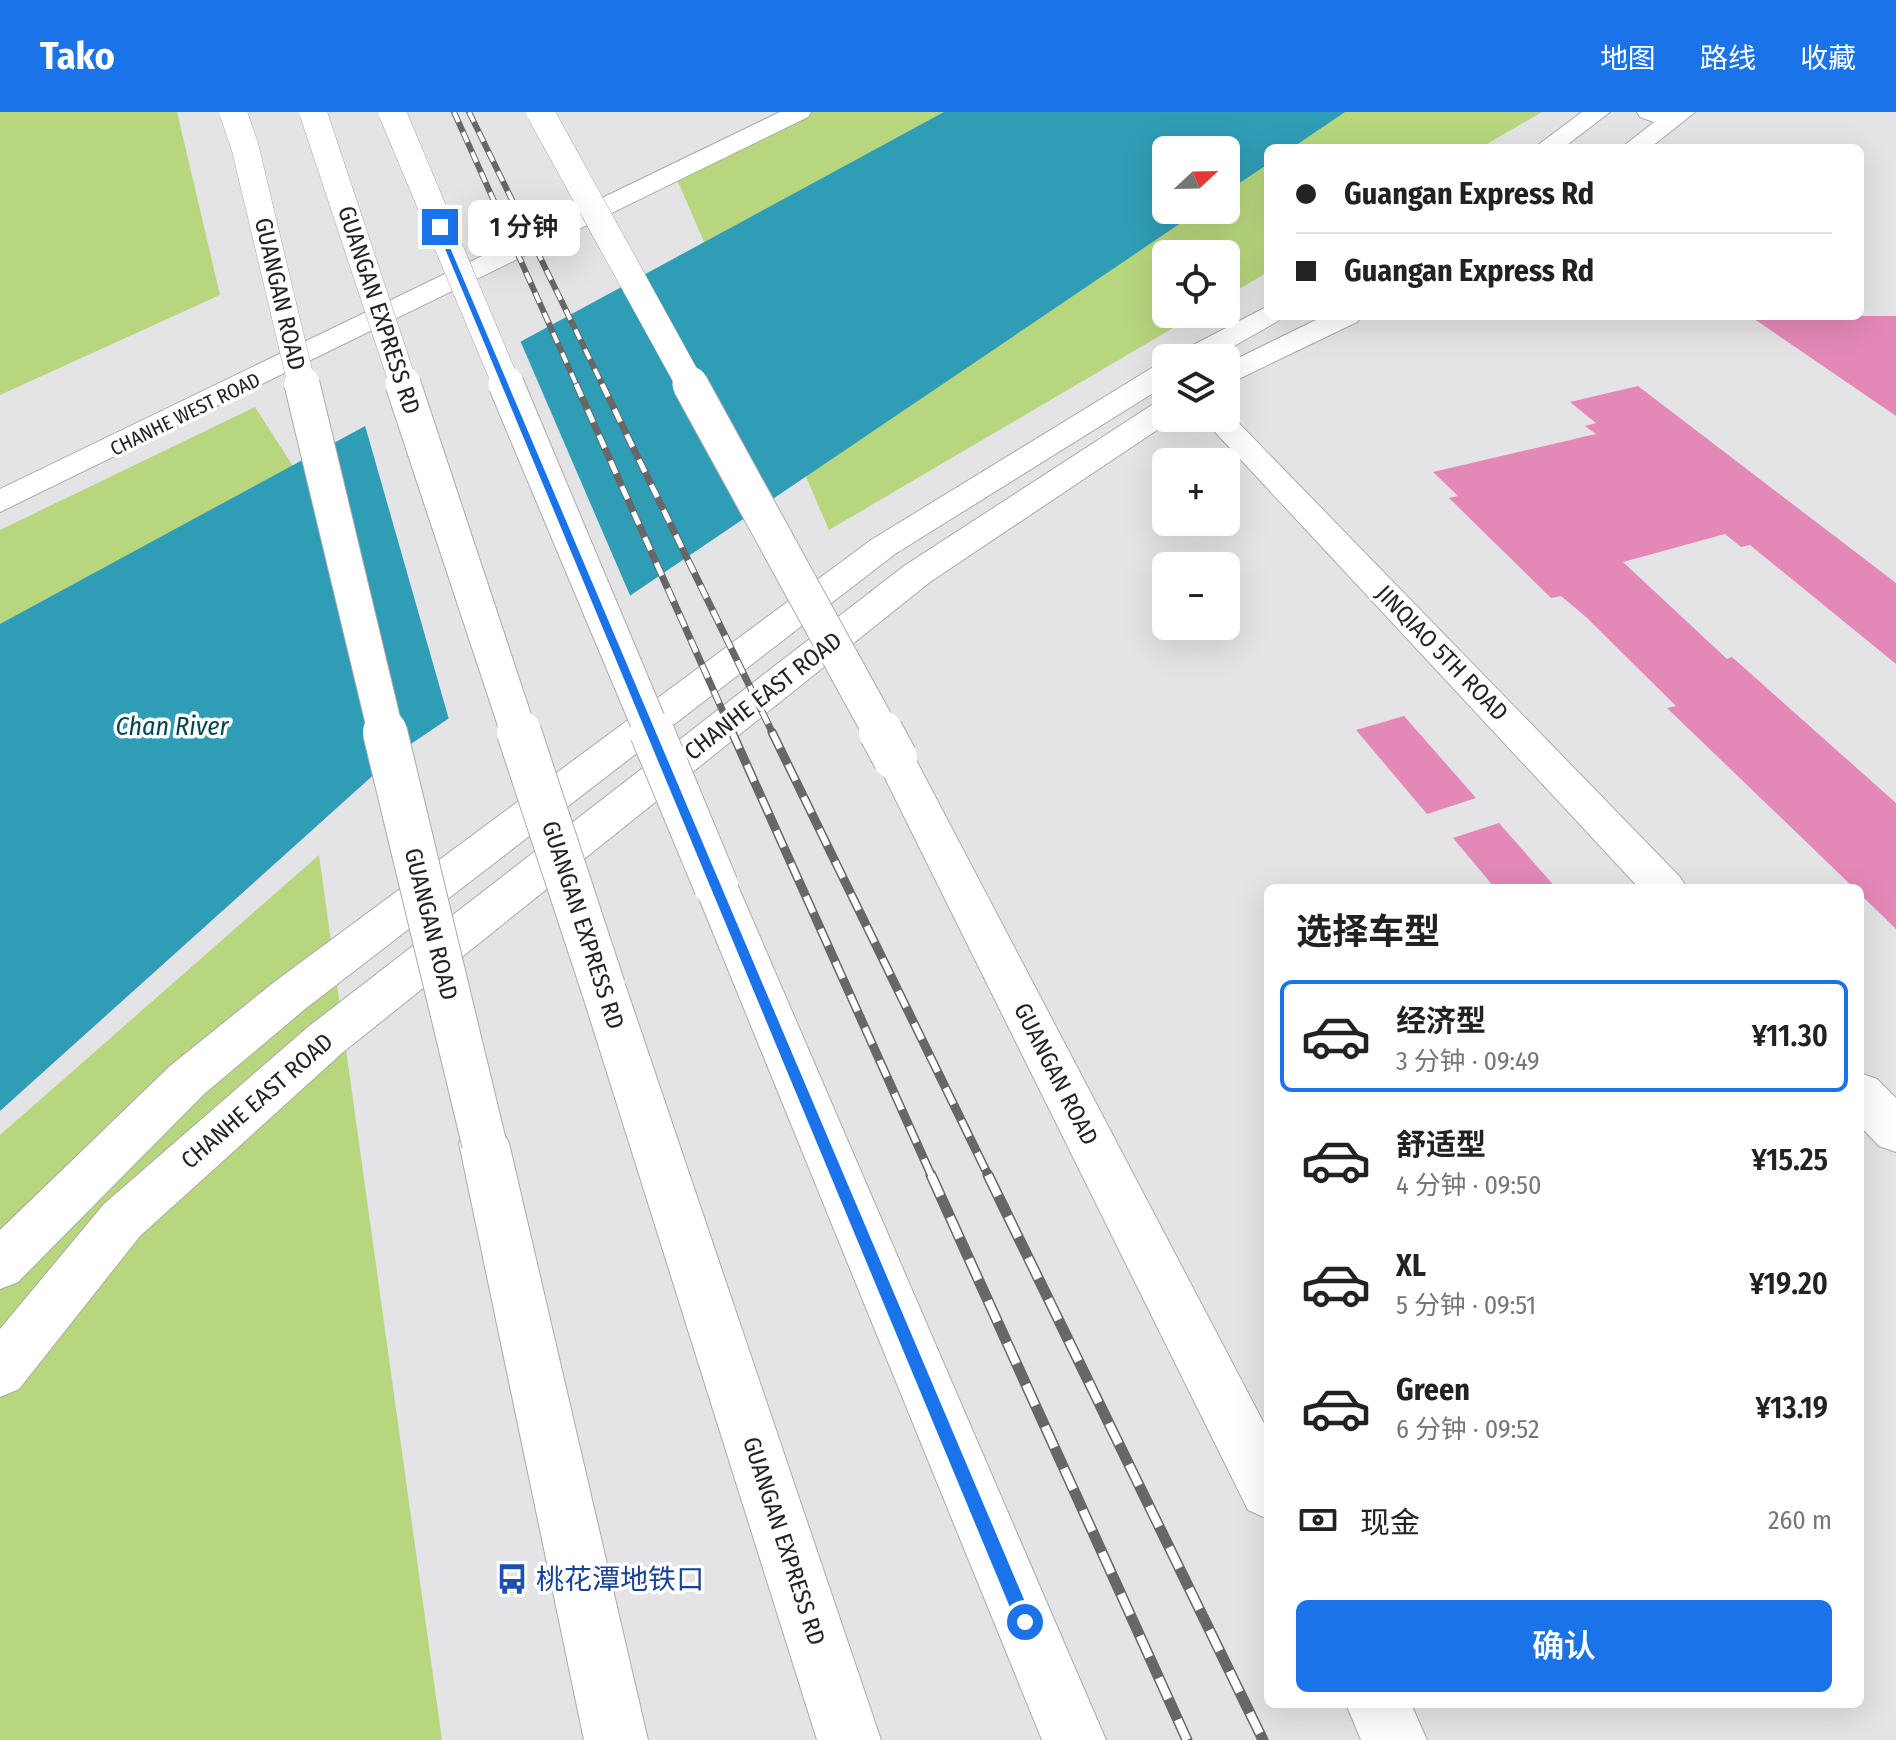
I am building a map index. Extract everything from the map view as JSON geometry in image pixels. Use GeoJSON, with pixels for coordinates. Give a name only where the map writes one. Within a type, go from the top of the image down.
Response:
{"type":"FeatureCollection","features":[{"type":"Feature","properties":{"kind":"main road","name":"GUANGAN ROAD"},"geometry":{"type":"LineString","coordinates":[[233,112],[245,147],[484,1143],[616,1740]]}},
{"type":"Feature","properties":{"kind":"main road","name":"GUANGAN EXPRESS RD"},"geometry":{"type":"LineString","coordinates":[[313,112],[849,1740]]}},
{"type":"Feature","properties":{"kind":"main road"},"geometry":{"type":"LineString","coordinates":[[392,112],[1074,1740]]}},
{"type":"Feature","properties":{"kind":"main road","name":"GUANGAN ROAD"},"geometry":{"type":"LineString","coordinates":[[540,112],[895,758],[1264,1482]]}},
{"type":"Feature","properties":{"kind":"main road","name":"CHANHE WEST ROAD"},"geometry":{"type":"LineString","coordinates":[[11,466],[743,112]]}},
{"type":"Feature","properties":{"kind":"main road","name":"CHANHE WEST ROAD"},"geometry":{"type":"LineString","coordinates":[[0,502],[799,112]]}},
{"type":"Feature","properties":{"kind":"main road"},"geometry":{"type":"LineString","coordinates":[[1553,144],[1598,112]]}},
{"type":"Feature","properties":{"kind":"main road"},"geometry":{"type":"LineString","coordinates":[[1638,144],[1668,115]]}},
{"type":"Feature","properties":{"kind":"main road"},"geometry":{"type":"LineString","coordinates":[[1216,344],[1264,317]]}},
{"type":"Feature","properties":{"kind":"main road"},"geometry":{"type":"LineString","coordinates":[[1240,369],[1339,320]]}},
{"type":"Feature","properties":{"kind":"main road","name":"CHANHE EAST ROAD"},"geometry":{"type":"LineString","coordinates":[[0,1265],[187,1080],[289,996],[883,547],[1152,381]]}},
{"type":"Feature","properties":{"kind":"main road","name":"CHANHE EAST ROAD"},"geometry":{"type":"LineString","coordinates":[[0,1371],[122,1220],[325,1040],[917,574],[1152,419]]}},
{"type":"Feature","properties":{"kind":"main road","name":"JINQIAO 5TH ROAD"},"geometry":{"type":"LineString","coordinates":[[1231,432],[1661,884]]}},
{"type":"Feature","properties":{"kind":"main road"},"geometry":{"type":"LineString","coordinates":[[1864,1097],[1896,1131]]}},
{"type":"Feature","properties":{"kind":"main road"},"geometry":{"type":"LineString","coordinates":[[1379,1708],[1395,1740]]}},
{"type":"Feature","properties":{"kind":"green space"},"geometry":{"type":"Polygon","coordinates":[[[0,112],[177,112],[220,295],[0,395],[0,112]]]}},
{"type":"Feature","properties":{"kind":"green space"},"geometry":{"type":"Polygon","coordinates":[[[798,112],[1542,112],[1487,144],[1264,144],[1264,274],[1240,289],[1240,240],[1152,240],[1152,328],[1173,328],[829,530],[675,175],[798,112]]]}},
{"type":"Feature","properties":{"kind":"green space"},"geometry":{"type":"Polygon","coordinates":[[[255,407],[298,474],[0,627],[0,530],[255,407]]]}},
{"type":"Feature","properties":{"kind":"green space"},"geometry":{"type":"Polygon","coordinates":[[[319,855],[442,1740],[0,1740],[0,1135],[319,855]]]}},
{"type":"Feature","properties":{"kind":"water","name":"Chan River"},"geometry":{"type":"Polygon","coordinates":[[[944,112],[1345,112],[1298,144],[1264,144],[1264,167],[1240,183],[1240,136],[1152,136],[1152,224],[1179,224],[399,752],[0,1111],[0,624],[944,112]]]}},
{"type":"Feature","properties":{"kind":"pier"},"geometry":{"type":"Polygon","coordinates":[[[519,338],[632,600],[450,723],[364,422],[519,338]]]}},
{"type":"Feature","properties":{"kind":"building"},"geometry":{"type":"Polygon","coordinates":[[[1864,316],[1896,316],[1896,416],[1756,320],[1864,320],[1864,316]]]}},
{"type":"Feature","properties":{"kind":"building"},"geometry":{"type":"Polygon","coordinates":[[[1638,386],[1896,583],[1896,664],[1750,545],[1741,547],[1725,534],[1623,562],[1727,659],[1732,657],[1896,803],[1896,929],[1864,898],[1864,884],[1850,884],[1667,708],[1676,706],[1586,617],[1561,596],[1551,598],[1449,498],[1458,496],[1433,472],[1596,434],[1585,426],[1596,423],[1570,402],[1638,386]]]}},
{"type":"Feature","properties":{"kind":"building"},"geometry":{"type":"Polygon","coordinates":[[[1404,716],[1476,798],[1427,814],[1356,730],[1404,716]]]}},
{"type":"Feature","properties":{"kind":"building"},"geometry":{"type":"Polygon","coordinates":[[[1499,823],[1552,884],[1492,884],[1453,838],[1499,823]]]}},
{"type":"Feature","properties":{"kind":"railway"},"geometry":{"type":"LineString","coordinates":[[454,112],[577,386]]}},
{"type":"Feature","properties":{"kind":"railway"},"geometry":{"type":"LineString","coordinates":[[469,112],[603,386]]}},
{"type":"Feature","properties":{"kind":"railway"},"geometry":{"type":"LineString","coordinates":[[576,384],[733,734]]}},
{"type":"Feature","properties":{"kind":"railway"},"geometry":{"type":"LineString","coordinates":[[602,384],[773,734]]}},
{"type":"Feature","properties":{"kind":"railway"},"geometry":{"type":"LineString","coordinates":[[732,732],[932,1177]]}},
{"type":"Feature","properties":{"kind":"railway"},"geometry":{"type":"LineString","coordinates":[[772,732],[989,1177]]}},
{"type":"Feature","properties":{"kind":"railway"},"geometry":{"type":"LineString","coordinates":[[931,1175],[1187,1740]]}},
{"type":"Feature","properties":{"kind":"railway"},"geometry":{"type":"LineString","coordinates":[[988,1175],[1263,1740]]}},
{"type":"Feature","properties":{"kind":"place","name":"桃花潭地铁口"},"geometry":{"type":"Point","coordinates":[512,1579]}},
{"type":"Feature","properties":{"kind":"route"},"geometry":{"type":"LineString","coordinates":[[440,227],[1025,1622]]}}]}
